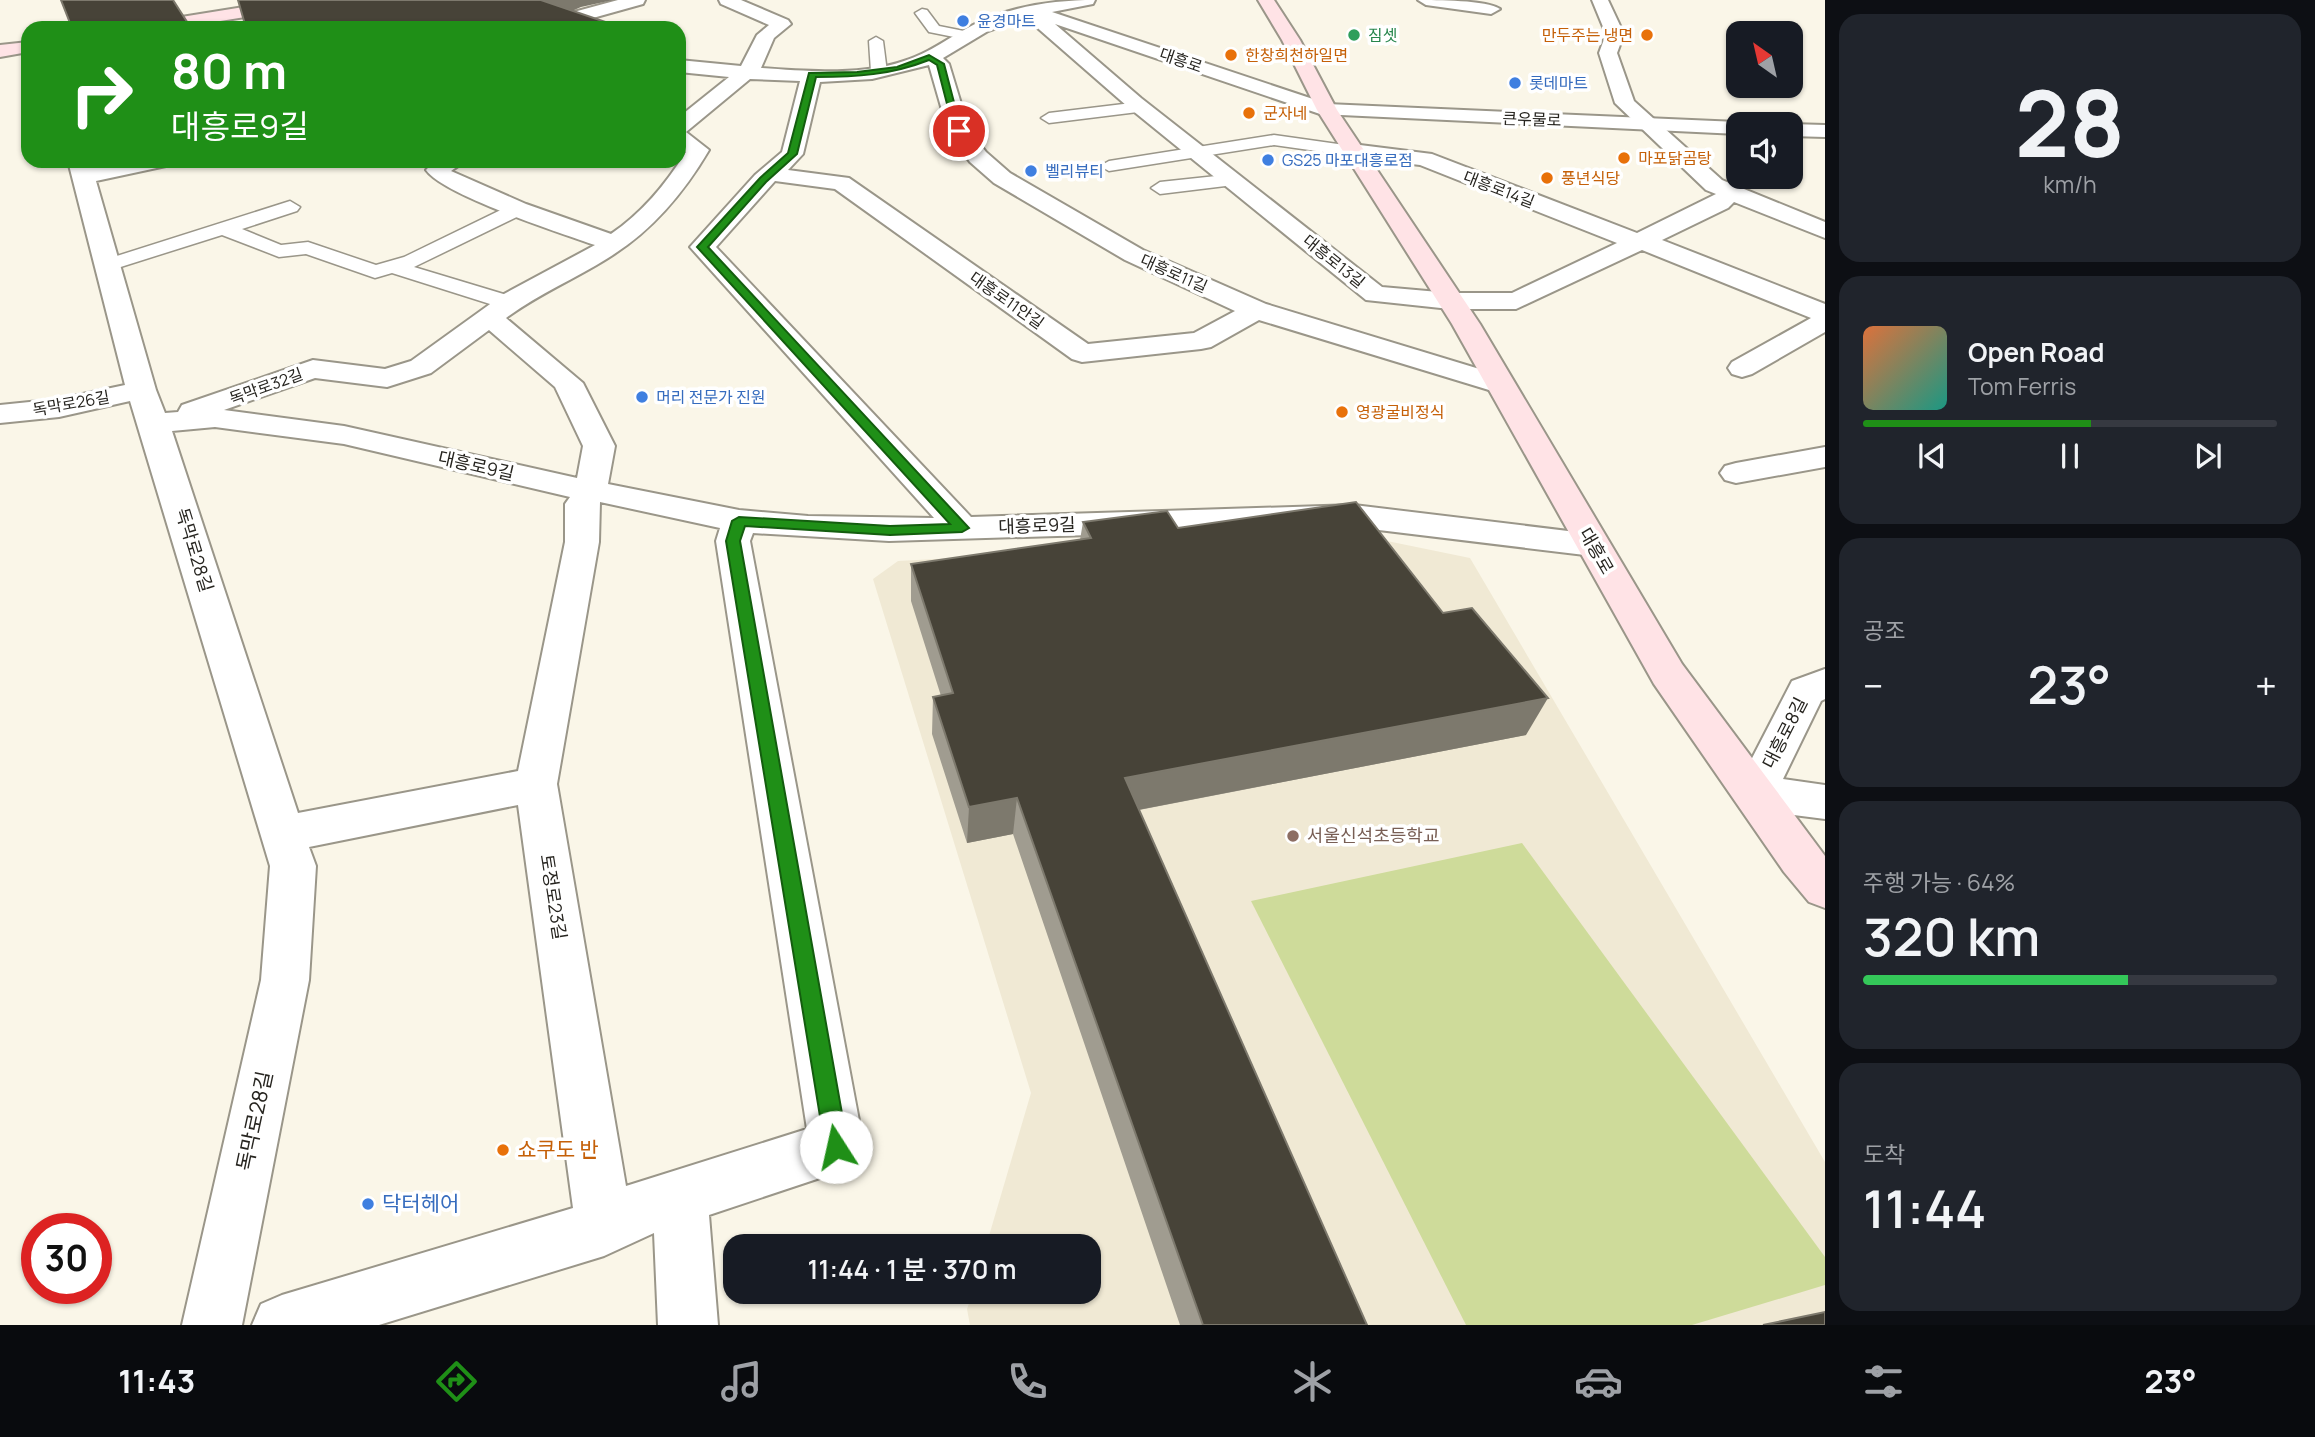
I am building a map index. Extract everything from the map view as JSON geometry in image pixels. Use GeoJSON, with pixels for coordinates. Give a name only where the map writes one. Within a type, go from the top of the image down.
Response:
{"type":"FeatureCollection","features":[{"type":"Feature","properties":{"kind":"main road"},"geometry":{"type":"LineString","coordinates":[[188,21],[319,0]]}},
{"type":"Feature","properties":{"kind":"main road","name":"대흥로"},"geometry":{"type":"LineString","coordinates":[[1266,0],[1291,40],[1326,110],[1450,300],[1668,674],[1800,859],[1825,888]]}},
{"type":"Feature","properties":{"kind":"main road"},"geometry":{"type":"LineString","coordinates":[[0,51],[21,48]]}},
{"type":"Feature","properties":{"kind":"street"},"geometry":{"type":"LineString","coordinates":[[568,21],[637,0]]}},
{"type":"Feature","properties":{"kind":"street"},"geometry":{"type":"LineString","coordinates":[[686,122],[752,67],[766,35],[782,24],[726,0]]}},
{"type":"Feature","properties":{"kind":"street"},"geometry":{"type":"LineString","coordinates":[[686,67],[744,73],[812,74],[899,69],[929,57],[993,23],[1087,0]]}},
{"type":"Feature","properties":{"kind":"street"},"geometry":{"type":"LineString","coordinates":[[1426,0],[1491,11]]}},
{"type":"Feature","properties":{"kind":"street"},"geometry":{"type":"LineString","coordinates":[[1600,0],[1615,34],[1608,53],[1625,103],[1651,124],[1714,185],[1825,231]]}},
{"type":"Feature","properties":{"kind":"street","name":"대흥로13길"},"geometry":{"type":"LineString","coordinates":[[1036,12],[1038,20],[1140,107],[1375,294],[1450,300]]}},
{"type":"Feature","properties":{"kind":"street","name":"대흥로"},"geometry":{"type":"LineString","coordinates":[[1036,12],[1326,110]]}},
{"type":"Feature","properties":{"kind":"street","name":"대흥로11길"},"geometry":{"type":"LineString","coordinates":[[929,57],[940,64],[959,131],[978,157],[1002,178],[1134,255],[1256,310],[1499,384]]}},
{"type":"Feature","properties":{"kind":"street"},"geometry":{"type":"LineString","coordinates":[[812,74],[792,154],[769,174],[702,247],[962,528]]}},
{"type":"Feature","properties":{"kind":"street","name":"큰우물로"},"geometry":{"type":"LineString","coordinates":[[1326,110],[1726,127]]}},
{"type":"Feature","properties":{"kind":"street"},"geometry":{"type":"LineString","coordinates":[[1803,130],[1825,131]]}},
{"type":"Feature","properties":{"kind":"street","name":"독막로32길"},"geometry":{"type":"LineString","coordinates":[[148,406],[313,369],[387,378],[421,367],[499,311],[635,229],[677,185],[698,150],[686,142]]}},
{"type":"Feature","properties":{"kind":"street","name":"대흥로14길"},"geometry":{"type":"LineString","coordinates":[[1352,151],[1424,159],[1825,314]]}},
{"type":"Feature","properties":{"kind":"street","name":"독막로28길"},"geometry":{"type":"LineString","coordinates":[[83,168],[148,406],[293,866],[285,980],[212,1325]]}},
{"type":"Feature","properties":{"kind":"street"},"geometry":{"type":"LineString","coordinates":[[441,168],[437,170],[443,176],[518,209],[613,243]]}},
{"type":"Feature","properties":{"kind":"street","name":"대흥로11안길"},"geometry":{"type":"LineString","coordinates":[[769,174],[841,183],[1082,353],[1201,341],[1256,310]]}},
{"type":"Feature","properties":{"kind":"street"},"geometry":{"type":"LineString","coordinates":[[1450,300],[1516,301],[1642,243],[1720,203],[1731,192]]}},
{"type":"Feature","properties":{"kind":"street"},"geometry":{"type":"LineString","coordinates":[[499,311],[500,325],[568,383],[599,446],[591,490]]}},
{"type":"Feature","properties":{"kind":"street"},"geometry":{"type":"LineString","coordinates":[[1742,368],[1825,321]]}},
{"type":"Feature","properties":{"kind":"street","name":"대흥로9길"},"geometry":{"type":"LineString","coordinates":[[148,406],[344,435],[568,487],[739,521],[876,530],[1354,516],[1593,545]]}},
{"type":"Feature","properties":{"kind":"street","name":"독막로26길"},"geometry":{"type":"LineString","coordinates":[[0,414],[59,408],[148,406]]}},
{"type":"Feature","properties":{"kind":"street"},"geometry":{"type":"LineString","coordinates":[[1736,473],[1825,457]]}},
{"type":"Feature","properties":{"kind":"street","name":"토정로23길"},"geometry":{"type":"LineString","coordinates":[[591,490],[582,504],[582,542],[536,784],[604,1227]]}},
{"type":"Feature","properties":{"kind":"street"},"geometry":{"type":"LineString","coordinates":[[282,1325],[604,1227],[634,1211],[836,1147],[733,541],[739,521]]}},
{"type":"Feature","properties":{"kind":"street","name":"대흥로8길"},"geometry":{"type":"LineString","coordinates":[[1755,793],[1806,691],[1825,683]]}},
{"type":"Feature","properties":{"kind":"street"},"geometry":{"type":"LineString","coordinates":[[283,834],[536,784]]}},
{"type":"Feature","properties":{"kind":"street"},"geometry":{"type":"LineString","coordinates":[[1755,793],[1825,802]]}},
{"type":"Feature","properties":{"kind":"street"},"geometry":{"type":"LineString","coordinates":[[680,1197],[688,1325]]}},
{"type":"Feature","properties":{"kind":"lane"},"geometry":{"type":"LineString","coordinates":[[922,13],[934,29],[969,36]]}},
{"type":"Feature","properties":{"kind":"lane"},"geometry":{"type":"LineString","coordinates":[[876,41],[879,72]]}},
{"type":"Feature","properties":{"kind":"lane"},"geometry":{"type":"LineString","coordinates":[[1049,118],[1140,107]]}},
{"type":"Feature","properties":{"kind":"lane"},"geometry":{"type":"LineString","coordinates":[[1109,166],[1274,139],[1352,151]]}},
{"type":"Feature","properties":{"kind":"lane"},"geometry":{"type":"LineString","coordinates":[[1160,188],[1235,180]]}},
{"type":"Feature","properties":{"kind":"lane"},"geometry":{"type":"LineString","coordinates":[[108,265],[290,207]]}},
{"type":"Feature","properties":{"kind":"lane"},"geometry":{"type":"LineString","coordinates":[[225,229],[279,251],[308,248],[375,272],[411,261],[518,209]]}},
{"type":"Feature","properties":{"kind":"lane"},"geometry":{"type":"LineString","coordinates":[[393,267],[499,311]]}},
{"type":"Feature","properties":{"kind":"shaded area","name":"서울신석초등학교"},"geometry":{"type":"Polygon","coordinates":[[[1348,533],[1470,558],[1825,1162],[1825,1325],[970,1325],[969,1304],[1101,1304],[1101,1234],[990,1234],[1031,1093],[873,579],[898,561],[1160,547],[1348,533]]]}},
{"type":"Feature","properties":{"kind":"green space"},"geometry":{"type":"Polygon","coordinates":[[[1522,843],[1825,1257],[1825,1285],[1692,1325],[1466,1325],[1251,901],[1522,843]]]}},
{"type":"Feature","properties":{"kind":"building"},"geometry":{"type":"Polygon","coordinates":[[[61,0],[173,0],[186,21],[69,21],[61,0]]]}},
{"type":"Feature","properties":{"kind":"building"},"geometry":{"type":"Polygon","coordinates":[[[238,0],[541,0],[602,21],[244,21],[238,0]]]}},
{"type":"Feature","properties":{"kind":"building"},"geometry":{"type":"Polygon","coordinates":[[[1356,502],[1443,613],[1472,608],[1548,698],[1125,778],[1367,1325],[1203,1325],[1017,798],[969,807],[933,697],[953,693],[911,564],[1091,538],[1083,522],[1167,511],[1178,528],[1356,502]]]}},
{"type":"Feature","properties":{"kind":"building"},"geometry":{"type":"Polygon","coordinates":[[[1825,1312],[1825,1325],[1763,1325],[1825,1312]]]}},
{"type":"Feature","properties":{"kind":"place","name":"윤경마트"},"geometry":{"type":"Point","coordinates":[963,21]}},
{"type":"Feature","properties":{"kind":"place","name":"짐셋"},"geometry":{"type":"Point","coordinates":[1354,35]}},
{"type":"Feature","properties":{"kind":"place","name":"만두주는 냉면"},"geometry":{"type":"Point","coordinates":[1647,35]}},
{"type":"Feature","properties":{"kind":"place","name":"한창희천하일면"},"geometry":{"type":"Point","coordinates":[1231,55]}},
{"type":"Feature","properties":{"kind":"place","name":"롯데마트"},"geometry":{"type":"Point","coordinates":[1515,83]}},
{"type":"Feature","properties":{"kind":"place","name":"군자네"},"geometry":{"type":"Point","coordinates":[1249,113]}},
{"type":"Feature","properties":{"kind":"place","name":"마포닭곰탕"},"geometry":{"type":"Point","coordinates":[1624,158]}},
{"type":"Feature","properties":{"kind":"place","name":"GS25 마포대흥로점"},"geometry":{"type":"Point","coordinates":[1268,160]}},
{"type":"Feature","properties":{"kind":"place","name":"벨리뷰티"},"geometry":{"type":"Point","coordinates":[1031,171]}},
{"type":"Feature","properties":{"kind":"place","name":"풍년식당"},"geometry":{"type":"Point","coordinates":[1547,178]}},
{"type":"Feature","properties":{"kind":"place","name":"머리 전문가 진원"},"geometry":{"type":"Point","coordinates":[642,397]}},
{"type":"Feature","properties":{"kind":"place","name":"영광굴비정식"},"geometry":{"type":"Point","coordinates":[1342,412]}},
{"type":"Feature","properties":{"kind":"place","name":"서울신석초등학교"},"geometry":{"type":"Point","coordinates":[1293,836]}},
{"type":"Feature","properties":{"kind":"place","name":"쇼쿠도 반"},"geometry":{"type":"Point","coordinates":[503,1150]}},
{"type":"Feature","properties":{"kind":"place","name":"닥터헤어"},"geometry":{"type":"Point","coordinates":[368,1204]}},
{"type":"Feature","properties":{"kind":"route"},"geometry":{"type":"LineString","coordinates":[[836,1147],[733,541],[739,521],[890,530],[962,528],[702,247],[763,180],[792,154],[812,74],[857,74],[899,69],[929,57],[940,64],[959,131]]}}]}
